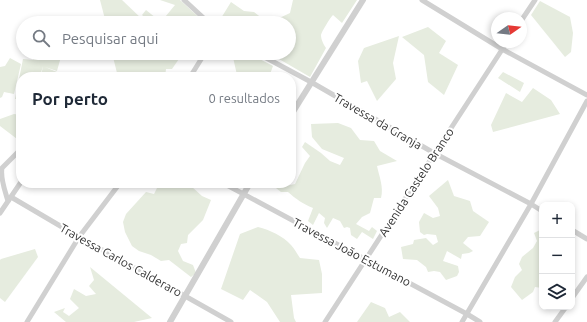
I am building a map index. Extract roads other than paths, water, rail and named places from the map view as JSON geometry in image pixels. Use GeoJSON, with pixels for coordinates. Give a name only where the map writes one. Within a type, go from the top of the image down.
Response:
{"type":"FeatureCollection","features":[{"type":"Feature","properties":{"kind":"street"},"geometry":{"type":"LineString","coordinates":[[184,0],[201,16]]}},
{"type":"Feature","properties":{"kind":"street"},"geometry":{"type":"LineString","coordinates":[[296,107],[363,0]]}},
{"type":"Feature","properties":{"kind":"street"},"geometry":{"type":"LineString","coordinates":[[422,0],[502,49],[587,95]]}},
{"type":"Feature","properties":{"kind":"street"},"geometry":{"type":"LineString","coordinates":[[527,12],[535,0]]}},
{"type":"Feature","properties":{"kind":"street","name":"Avenida Castelo Branco"},"geometry":{"type":"LineString","coordinates":[[324,322],[366,260],[502,49]]}},
{"type":"Feature","properties":{"kind":"street"},"geometry":{"type":"LineString","coordinates":[[193,72],[201,60]]}},
{"type":"Feature","properties":{"kind":"street","name":"Travessa da Granja"},"geometry":{"type":"LineString","coordinates":[[270,60],[292,72]]}},
{"type":"Feature","properties":{"kind":"street","name":"Travessa da Granja"},"geometry":{"type":"LineString","coordinates":[[296,74],[434,153],[539,209]]}},
{"type":"Feature","properties":{"kind":"street"},"geometry":{"type":"LineString","coordinates":[[462,322],[531,204],[587,101]]}},
{"type":"Feature","properties":{"kind":"street"},"geometry":{"type":"LineString","coordinates":[[10,199],[1,176],[1,170],[16,154]]}},
{"type":"Feature","properties":{"kind":"street"},"geometry":{"type":"LineString","coordinates":[[0,213],[17,188]]}},
{"type":"Feature","properties":{"kind":"street"},"geometry":{"type":"LineString","coordinates":[[27,322],[79,237],[116,188]]}},
{"type":"Feature","properties":{"kind":"street","name":"Travessa João Estumano"},"geometry":{"type":"LineString","coordinates":[[232,188],[480,322]]}},
{"type":"Feature","properties":{"kind":"street"},"geometry":{"type":"LineString","coordinates":[[170,322],[247,188]]}},
{"type":"Feature","properties":{"kind":"street","name":"Travessa Carlos Calderaro"},"geometry":{"type":"LineString","coordinates":[[10,199],[231,322]]}},
{"type":"Feature","properties":{"kind":"street"},"geometry":{"type":"LineString","coordinates":[[575,232],[587,239]]}},
{"type":"Feature","properties":{"kind":"street"},"geometry":{"type":"LineString","coordinates":[[575,294],[587,277]]}},
{"type":"Feature","properties":{"kind":"street"},"geometry":{"type":"LineString","coordinates":[[555,322],[564,310]]}}]}
